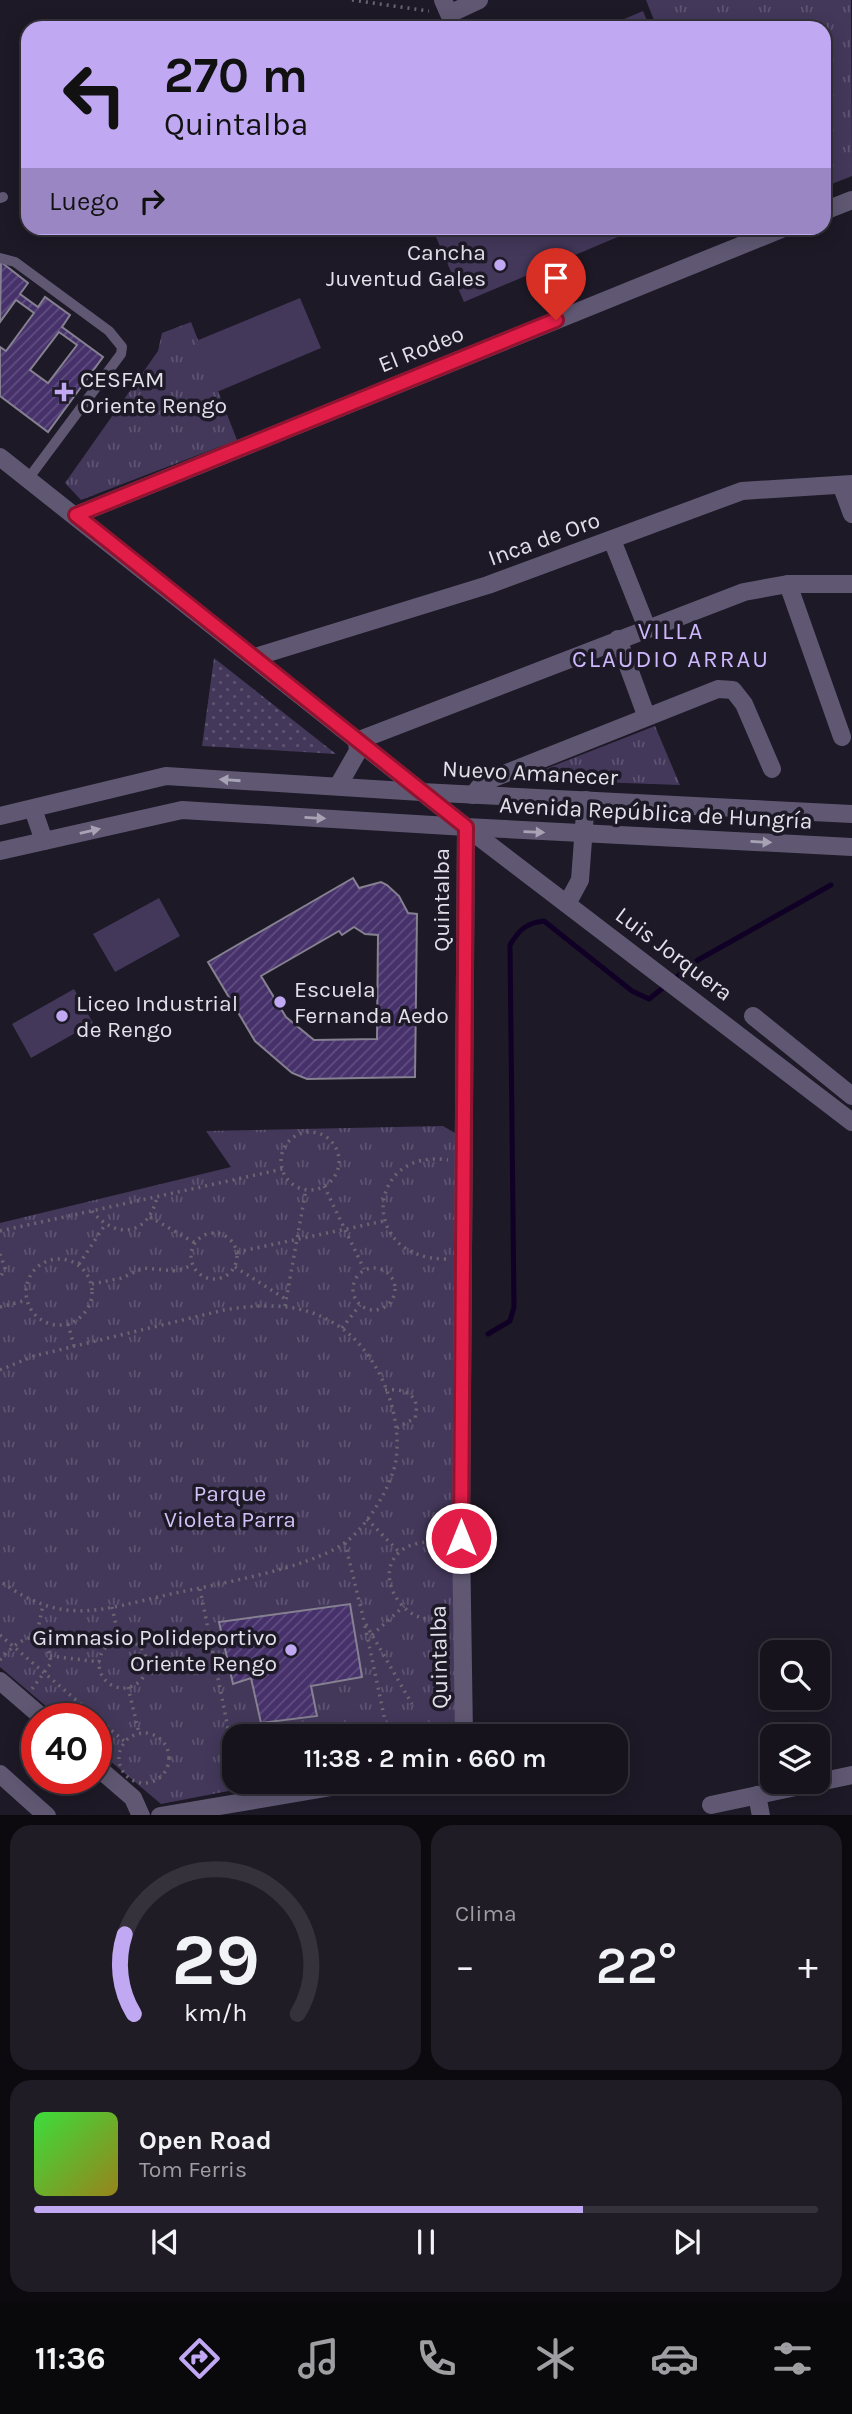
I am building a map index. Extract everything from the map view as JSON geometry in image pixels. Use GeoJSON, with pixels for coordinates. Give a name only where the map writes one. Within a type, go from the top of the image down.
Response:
{"type":"FeatureCollection","features":[{"type":"Feature","properties":{"kind":"street"},"geometry":{"type":"LineString","coordinates":[[446,7],[479,0]]}},
{"type":"Feature","properties":{"kind":"street"},"geometry":{"type":"LineString","coordinates":[[831,208],[852,200]]}},
{"type":"Feature","properties":{"kind":"street","name":"El Rodeo"},"geometry":{"type":"LineString","coordinates":[[76,515],[767,235]]}},
{"type":"Feature","properties":{"kind":"street","name":"Quintalba"},"geometry":{"type":"LineString","coordinates":[[0,457],[466,827],[461,1538],[464,1724]]}},
{"type":"Feature","properties":{"kind":"street"},"geometry":{"type":"LineString","coordinates":[[847,485],[852,514]]}},
{"type":"Feature","properties":{"kind":"street","name":"Inca de Oro"},"geometry":{"type":"LineString","coordinates":[[255,657],[488,586],[742,491],[847,485]]}},
{"type":"Feature","properties":{"kind":"street"},"geometry":{"type":"LineString","coordinates":[[612,540],[647,628]]}},
{"type":"Feature","properties":{"kind":"street"},"geometry":{"type":"LineString","coordinates":[[788,584],[842,737]]}},
{"type":"Feature","properties":{"kind":"street"},"geometry":{"type":"LineString","coordinates":[[338,786],[358,751],[357,741],[744,592],[788,584],[852,584]]}},
{"type":"Feature","properties":{"kind":"street"},"geometry":{"type":"LineString","coordinates":[[618,639],[646,715]]}},
{"type":"Feature","properties":{"kind":"street"},"geometry":{"type":"LineString","coordinates":[[473,794],[482,784],[494,778],[646,715],[718,689],[733,690],[744,704],[772,769]]}},
{"type":"Feature","properties":{"kind":"street","name":"Nuevo Amanecer"},"geometry":{"type":"LineString","coordinates":[[0,816],[166,776],[852,814]]}},
{"type":"Feature","properties":{"kind":"street"},"geometry":{"type":"LineString","coordinates":[[567,904],[580,880],[586,800]]}},
{"type":"Feature","properties":{"kind":"street"},"geometry":{"type":"LineString","coordinates":[[33,808],[44,841]]}},
{"type":"Feature","properties":{"kind":"street","name":"Avenida República de Hungría"},"geometry":{"type":"LineString","coordinates":[[0,851],[182,810],[852,847]]}},
{"type":"Feature","properties":{"kind":"street","name":"Luis Jorquera"},"geometry":{"type":"LineString","coordinates":[[466,827],[849,1114]]}},
{"type":"Feature","properties":{"kind":"street"},"geometry":{"type":"LineString","coordinates":[[752,1016],[852,1096]]}},
{"type":"Feature","properties":{"kind":"street"},"geometry":{"type":"LineString","coordinates":[[1,1685],[24,1703]]}},
{"type":"Feature","properties":{"kind":"street"},"geometry":{"type":"LineString","coordinates":[[0,1774],[47,1815]]}},
{"type":"Feature","properties":{"kind":"street"},"geometry":{"type":"LineString","coordinates":[[711,1805],[852,1775]]}},
{"type":"Feature","properties":{"kind":"street"},"geometry":{"type":"LineString","coordinates":[[112,1780],[133,1798],[141,1815]]}},
{"type":"Feature","properties":{"kind":"street"},"geometry":{"type":"LineString","coordinates":[[160,1815],[287,1794]]}},
{"type":"Feature","properties":{"kind":"street"},"geometry":{"type":"LineString","coordinates":[[757,1795],[761,1815]]}},
{"type":"Feature","properties":{"kind":"lane"},"geometry":{"type":"LineString","coordinates":[[0,258],[15,262],[109,331],[122,347],[121,355],[28,479]]}},
{"type":"Feature","properties":{"kind":"path"},"geometry":{"type":"LineString","coordinates":[[352,0],[446,7]]}},
{"type":"Feature","properties":{"kind":"path"},"geometry":{"type":"LineString","coordinates":[[305,1133],[324,1135],[337,1149],[339,1158],[335,1177],[324,1186],[306,1189],[293,1185],[283,1169],[284,1150],[296,1136],[305,1133]]}},
{"type":"Feature","properties":{"kind":"path"},"geometry":{"type":"LineString","coordinates":[[463,1259],[429,1259],[409,1252],[384,1221],[383,1203],[390,1182],[401,1169],[419,1161],[442,1159],[464,1163]]}},
{"type":"Feature","properties":{"kind":"path"},"geometry":{"type":"LineString","coordinates":[[0,1231],[283,1169]]}},
{"type":"Feature","properties":{"kind":"path"},"geometry":{"type":"LineString","coordinates":[[324,1186],[363,1269]]}},
{"type":"Feature","properties":{"kind":"path"},"geometry":{"type":"LineString","coordinates":[[285,1306],[306,1189]]}},
{"type":"Feature","properties":{"kind":"path"},"geometry":{"type":"LineString","coordinates":[[92,1211],[105,1225],[125,1231],[139,1227],[149,1217],[158,1197]]}},
{"type":"Feature","properties":{"kind":"path"},"geometry":{"type":"LineString","coordinates":[[149,1217],[195,1243]]}},
{"type":"Feature","properties":{"kind":"path"},"geometry":{"type":"LineString","coordinates":[[237,1252],[384,1221]]}},
{"type":"Feature","properties":{"kind":"path"},"geometry":{"type":"LineString","coordinates":[[78,1265],[105,1225]]}},
{"type":"Feature","properties":{"kind":"path"},"geometry":{"type":"LineString","coordinates":[[215,1233],[230,1238],[237,1252],[235,1267],[225,1277],[210,1279],[193,1265],[192,1250],[201,1237],[215,1233]]}},
{"type":"Feature","properties":{"kind":"path"},"geometry":{"type":"LineString","coordinates":[[0,1254],[5,1268],[0,1279]]}},
{"type":"Feature","properties":{"kind":"path"},"geometry":{"type":"LineString","coordinates":[[62,1258],[78,1265],[92,1284],[89,1307],[83,1316],[68,1324],[50,1324],[40,1319],[27,1300],[28,1279],[42,1263],[62,1258]]}},
{"type":"Feature","properties":{"kind":"path"},"geometry":{"type":"LineString","coordinates":[[92,1284],[122,1278],[143,1268],[177,1271],[193,1265]]}},
{"type":"Feature","properties":{"kind":"path"},"geometry":{"type":"LineString","coordinates":[[235,1267],[287,1300]]}},
{"type":"Feature","properties":{"kind":"path"},"geometry":{"type":"LineString","coordinates":[[363,1269],[384,1271],[395,1288],[387,1307],[373,1311],[360,1305],[353,1287],[363,1269]]}},
{"type":"Feature","properties":{"kind":"path"},"geometry":{"type":"LineString","coordinates":[[0,1307],[27,1300]]}},
{"type":"Feature","properties":{"kind":"path"},"geometry":{"type":"LineString","coordinates":[[0,1370],[34,1356],[224,1310],[254,1305],[285,1306],[313,1313],[342,1329],[363,1349],[381,1376],[395,1429],[396,1461],[377,1507],[367,1519],[345,1543],[312,1559],[199,1588],[71,1613],[27,1600],[0,1581]]}},
{"type":"Feature","properties":{"kind":"path"},"geometry":{"type":"LineString","coordinates":[[342,1329],[360,1305]]}},
{"type":"Feature","properties":{"kind":"path"},"geometry":{"type":"LineString","coordinates":[[68,1324],[74,1346]]}},
{"type":"Feature","properties":{"kind":"path"},"geometry":{"type":"LineString","coordinates":[[385,1390],[407,1392],[415,1397],[418,1408],[415,1418],[395,1429]]}},
{"type":"Feature","properties":{"kind":"path"},"geometry":{"type":"LineString","coordinates":[[367,1519],[399,1552]]}},
{"type":"Feature","properties":{"kind":"path"},"geometry":{"type":"LineString","coordinates":[[461,1538],[425,1541],[399,1552],[392,1562],[389,1576],[391,1587],[404,1606],[422,1619],[462,1617]]}},
{"type":"Feature","properties":{"kind":"path"},"geometry":{"type":"LineString","coordinates":[[345,1543],[386,1724]]}},
{"type":"Feature","properties":{"kind":"path"},"geometry":{"type":"LineString","coordinates":[[199,1588],[227,1724]]}},
{"type":"Feature","properties":{"kind":"path"},"geometry":{"type":"LineString","coordinates":[[36,1639],[43,1605]]}},
{"type":"Feature","properties":{"kind":"path"},"geometry":{"type":"LineString","coordinates":[[372,1635],[404,1606]]}},
{"type":"Feature","properties":{"kind":"path"},"geometry":{"type":"LineString","coordinates":[[112,1607],[119,1640]]}},
{"type":"Feature","properties":{"kind":"path"},"geometry":{"type":"LineString","coordinates":[[364,1621],[412,1704]]}},
{"type":"Feature","properties":{"kind":"path"},"geometry":{"type":"LineString","coordinates":[[0,1635],[124,1741]]}},
{"type":"Feature","properties":{"kind":"path"},"geometry":{"type":"LineString","coordinates":[[0,1660],[22,1638],[36,1639],[49,1649],[51,1662],[31,1691]]}},
{"type":"Feature","properties":{"kind":"path"},"geometry":{"type":"LineString","coordinates":[[119,1640],[135,1643],[141,1648],[148,1663],[142,1679],[128,1688],[120,1688],[105,1680],[100,1662],[107,1647],[119,1640]]}},
{"type":"Feature","properties":{"kind":"path"},"geometry":{"type":"LineString","coordinates":[[50,1657],[100,1662]]}},
{"type":"Feature","properties":{"kind":"path"},"geometry":{"type":"LineString","coordinates":[[128,1688],[139,1733]]}},
{"type":"Feature","properties":{"kind":"path"},"geometry":{"type":"LineString","coordinates":[[139,1733],[155,1735],[166,1746],[169,1761],[156,1780],[139,1783],[124,1774],[118,1758],[124,1741],[139,1733]]}},
{"type":"Feature","properties":{"kind":"green space"},"geometry":{"type":"Polygon","coordinates":[[[646,0],[851,0],[852,176],[831,184],[831,21],[654,21],[646,0]]]}},
{"type":"Feature","properties":{"kind":"green space"},"geometry":{"type":"Polygon","coordinates":[[[643,11],[647,21],[619,21],[643,11]]]}},
{"type":"Feature","properties":{"kind":"green space","name":"Cancha Juventud Gales"},"geometry":{"type":"Polygon","coordinates":[[[435,235],[622,235],[464,302],[435,235]]]}},
{"type":"Feature","properties":{"kind":"green space"},"geometry":{"type":"Polygon","coordinates":[[[300,298],[321,348],[217,392],[196,341],[300,298]]]}},
{"type":"Feature","properties":{"kind":"green space"},"geometry":{"type":"Polygon","coordinates":[[[191,322],[237,440],[81,500],[65,483],[158,351],[162,333],[191,322]]]}},
{"type":"Feature","properties":{"kind":"green space"},"geometry":{"type":"Polygon","coordinates":[[[214,658],[336,754],[202,746],[214,658]]]}},
{"type":"Feature","properties":{"kind":"green space"},"geometry":{"type":"Polygon","coordinates":[[[655,726],[680,785],[540,780],[535,773],[655,726]]]}},
{"type":"Feature","properties":{"kind":"green space"},"geometry":{"type":"Polygon","coordinates":[[[159,898],[180,936],[115,972],[93,934],[159,898]]]}},
{"type":"Feature","properties":{"kind":"green space"},"geometry":{"type":"Polygon","coordinates":[[[74,989],[93,1023],[31,1058],[12,1024],[74,989]]]}},
{"type":"Feature","properties":{"kind":"green space","name":"Parque Violeta Parra"},"geometry":{"type":"Polygon","coordinates":[[[443,1126],[455,1133],[462,1724],[222,1724],[222,1792],[161,1804],[112,1763],[112,1703],[42,1703],[0,1667],[0,1223],[231,1167],[206,1131],[443,1126]]]}},
{"type":"Feature","properties":{"kind":"building"},"geometry":{"type":"Polygon","coordinates":[[[1,262],[28,283],[20,294],[38,307],[45,297],[70,315],[62,327],[103,357],[48,432],[0,396],[0,347],[6,351],[34,313],[16,300],[0,322],[1,262]],[[59,332],[30,370],[48,383],[77,345],[59,332]]]}},
{"type":"Feature","properties":{"kind":"building"},"geometry":{"type":"Polygon","coordinates":[[[353,878],[359,888],[381,882],[387,885],[399,896],[408,913],[417,914],[415,1077],[307,1079],[292,1073],[255,1041],[208,962],[353,878]],[[354,927],[342,935],[339,931],[261,976],[286,1017],[314,1040],[377,1039],[378,935],[365,934],[354,927]]]}},
{"type":"Feature","properties":{"kind":"building","name":"Gimnasio Polideportivo Oriente Rengo"},"geometry":{"type":"Polygon","coordinates":[[[350,1604],[362,1677],[311,1686],[317,1716],[261,1723],[251,1678],[233,1684],[219,1622],[350,1604]]]}},
{"type":"Feature","properties":{"kind":"waterway"},"geometry":{"type":"LineString","coordinates":[[488,1334],[510,1321],[514,1307],[510,945],[517,935],[524,928],[544,921],[632,991],[649,999],[698,960],[831,885]]}},
{"type":"Feature","properties":{"kind":"place","name":"Cancha Juventud Gales"},"geometry":{"type":"Point","coordinates":[500,265]}},
{"type":"Feature","properties":{"kind":"place","name":"CESFAM Oriente Rengo"},"geometry":{"type":"Point","coordinates":[64,392]}},
{"type":"Feature","properties":{"kind":"place","name":"Escuela Fernanda Aedo"},"geometry":{"type":"Point","coordinates":[280,1002]}},
{"type":"Feature","properties":{"kind":"place","name":"Liceo Industrial de Rengo"},"geometry":{"type":"Point","coordinates":[62,1016]}},
{"type":"Feature","properties":{"kind":"place","name":"Gimnasio Polideportivo Oriente Rengo"},"geometry":{"type":"Point","coordinates":[291,1650]}},
{"type":"Feature","properties":{"kind":"district","name":"VILLA CLAUDIO ARRAU"},"geometry":{"type":"Point","coordinates":[671,645]}},
{"type":"Feature","properties":{"kind":"route"},"geometry":{"type":"LineString","coordinates":[[461,1538],[466,827],[76,515],[556,320]]}}]}
